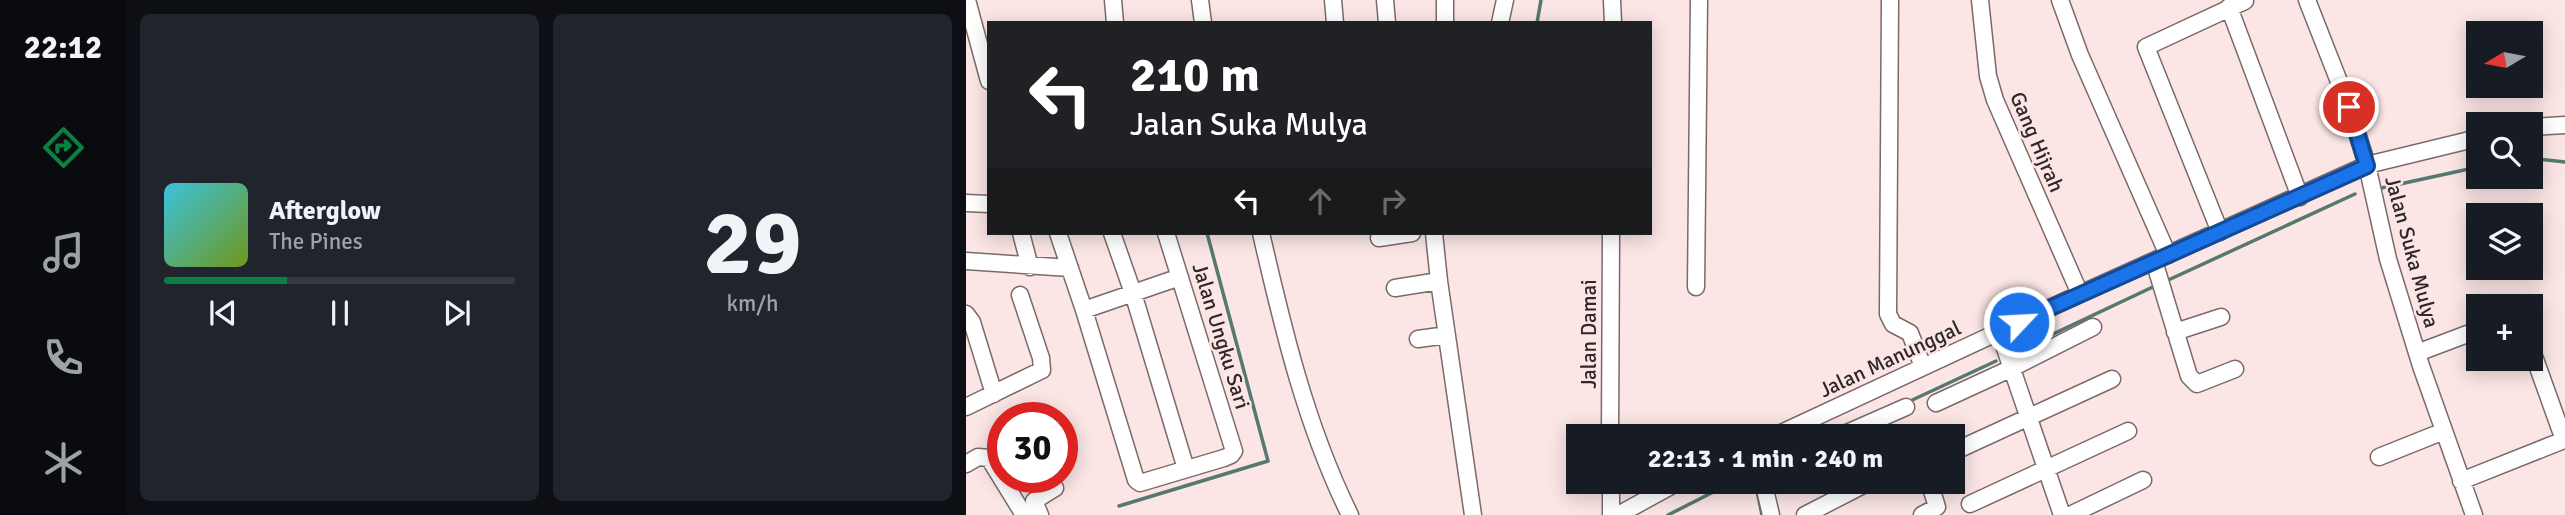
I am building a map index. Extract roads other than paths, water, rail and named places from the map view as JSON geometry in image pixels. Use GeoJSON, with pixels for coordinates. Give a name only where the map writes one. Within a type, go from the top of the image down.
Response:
{"type":"FeatureCollection","features":[{"type":"Feature","properties":{"kind":"street"},"geometry":{"type":"LineString","coordinates":[[967,0],[987,74]]}},
{"type":"Feature","properties":{"kind":"street"},"geometry":{"type":"LineString","coordinates":[[1113,0],[1115,21]]}},
{"type":"Feature","properties":{"kind":"street"},"geometry":{"type":"LineString","coordinates":[[1200,0],[1203,21]]}},
{"type":"Feature","properties":{"kind":"street"},"geometry":{"type":"LineString","coordinates":[[1332,0],[1335,21]]}},
{"type":"Feature","properties":{"kind":"street"},"geometry":{"type":"LineString","coordinates":[[1385,0],[1387,21]]}},
{"type":"Feature","properties":{"kind":"street"},"geometry":{"type":"LineString","coordinates":[[1445,0],[1445,21]]}},
{"type":"Feature","properties":{"kind":"street"},"geometry":{"type":"LineString","coordinates":[[1500,21],[1505,0]]}},
{"type":"Feature","properties":{"kind":"street"},"geometry":{"type":"LineString","coordinates":[[1612,0],[1613,21]]}},
{"type":"Feature","properties":{"kind":"street"},"geometry":{"type":"LineString","coordinates":[[1696,287],[1699,0]]}},
{"type":"Feature","properties":{"kind":"street"},"geometry":{"type":"LineString","coordinates":[[1890,0],[1888,314],[1893,324],[1910,333],[1923,367]]}},
{"type":"Feature","properties":{"kind":"street","name":"Gang Hijrah"},"geometry":{"type":"LineString","coordinates":[[1980,0],[1988,76],[1995,100],[2080,294]]}},
{"type":"Feature","properties":{"kind":"street"},"geometry":{"type":"LineString","coordinates":[[2060,0],[2161,258],[2175,332],[2189,376],[2197,384],[2235,369]]}},
{"type":"Feature","properties":{"kind":"street","name":"Jalan Suka Mulya"},"geometry":{"type":"LineString","coordinates":[[2313,3],[2368,169],[2388,259],[2417,353],[2474,515]]}},
{"type":"Feature","properties":{"kind":"street"},"geometry":{"type":"LineString","coordinates":[[2220,232],[2146,47],[2237,4],[2300,197]]}},
{"type":"Feature","properties":{"kind":"street"},"geometry":{"type":"LineString","coordinates":[[2543,127],[2565,125]]}},
{"type":"Feature","properties":{"kind":"street","name":"Jalan Manunggal"},"geometry":{"type":"LineString","coordinates":[[1801,424],[2080,294],[2300,197],[2368,169],[2466,141]]}},
{"type":"Feature","properties":{"kind":"street"},"geometry":{"type":"LineString","coordinates":[[966,203],[987,204]]}},
{"type":"Feature","properties":{"kind":"street"},"geometry":{"type":"LineString","coordinates":[[1022,235],[1030,267]]}},
{"type":"Feature","properties":{"kind":"street"},"geometry":{"type":"LineString","coordinates":[[1059,235],[1136,480],[1144,483],[1186,469],[1113,235]]}},
{"type":"Feature","properties":{"kind":"street","name":"Jalan Ungku Sari"},"geometry":{"type":"LineString","coordinates":[[1167,235],[1213,379],[1233,453],[1186,469]]}},
{"type":"Feature","properties":{"kind":"street"},"geometry":{"type":"LineString","coordinates":[[1261,235],[1280,316],[1312,427],[1350,515]]}},
{"type":"Feature","properties":{"kind":"street"},"geometry":{"type":"LineString","coordinates":[[1379,238],[1399,235]]}},
{"type":"Feature","properties":{"kind":"street"},"geometry":{"type":"LineString","coordinates":[[1434,235],[1473,515]]}},
{"type":"Feature","properties":{"kind":"street","name":"Jalan Damai"},"geometry":{"type":"LineString","coordinates":[[1610,424],[1611,235]]}},
{"type":"Feature","properties":{"kind":"street"},"geometry":{"type":"LineString","coordinates":[[966,261],[1070,268]]}},
{"type":"Feature","properties":{"kind":"street"},"geometry":{"type":"LineString","coordinates":[[1084,310],[1180,277]]}},
{"type":"Feature","properties":{"kind":"street"},"geometry":{"type":"LineString","coordinates":[[1395,288],[1439,281]]}},
{"type":"Feature","properties":{"kind":"street"},"geometry":{"type":"LineString","coordinates":[[966,407],[1043,369],[1020,295]]}},
{"type":"Feature","properties":{"kind":"street"},"geometry":{"type":"LineString","coordinates":[[966,314],[972,321],[994,394]]}},
{"type":"Feature","properties":{"kind":"street"},"geometry":{"type":"LineString","coordinates":[[2175,332],[2221,317]]}},
{"type":"Feature","properties":{"kind":"street"},"geometry":{"type":"LineString","coordinates":[[1936,403],[2093,327]]}},
{"type":"Feature","properties":{"kind":"street"},"geometry":{"type":"LineString","coordinates":[[1999,331],[2062,515]]}},
{"type":"Feature","properties":{"kind":"street"},"geometry":{"type":"LineString","coordinates":[[1418,339],[1447,335]]}},
{"type":"Feature","properties":{"kind":"street"},"geometry":{"type":"LineString","coordinates":[[2417,353],[2466,335]]}},
{"type":"Feature","properties":{"kind":"street"},"geometry":{"type":"LineString","coordinates":[[2461,481],[2564,440],[2539,371]]}},
{"type":"Feature","properties":{"kind":"street"},"geometry":{"type":"LineString","coordinates":[[1965,446],[2112,379]]}},
{"type":"Feature","properties":{"kind":"street"},"geometry":{"type":"LineString","coordinates":[[1867,424],[1906,407]]}},
{"type":"Feature","properties":{"kind":"street"},"geometry":{"type":"LineString","coordinates":[[1970,504],[2128,431]]}},
{"type":"Feature","properties":{"kind":"street"},"geometry":{"type":"LineString","coordinates":[[2379,457],[2444,431]]}},
{"type":"Feature","properties":{"kind":"street"},"geometry":{"type":"LineString","coordinates":[[966,464],[978,457],[989,458],[1024,515]]}},
{"type":"Feature","properties":{"kind":"street"},"geometry":{"type":"LineString","coordinates":[[2070,515],[2143,480]]}},
{"type":"Feature","properties":{"kind":"street"},"geometry":{"type":"LineString","coordinates":[[1040,515],[1034,501],[1047,493]]}},
{"type":"Feature","properties":{"kind":"street"},"geometry":{"type":"LineString","coordinates":[[1615,494],[1622,514],[1657,494]]}},
{"type":"Feature","properties":{"kind":"street"},"geometry":{"type":"LineString","coordinates":[[1766,494],[1771,515]]}},
{"type":"Feature","properties":{"kind":"street"},"geometry":{"type":"LineString","coordinates":[[1805,515],[1846,494]]}},
{"type":"Feature","properties":{"kind":"street"},"geometry":{"type":"LineString","coordinates":[[1922,515],[1938,511],[1933,494]]}},
{"type":"Feature","properties":{"kind":"waterway"},"geometry":{"type":"LineString","coordinates":[[1537,21],[1541,0]]}},
{"type":"Feature","properties":{"kind":"waterway"},"geometry":{"type":"LineString","coordinates":[[2543,159],[2565,162]]}},
{"type":"Feature","properties":{"kind":"waterway"},"geometry":{"type":"LineString","coordinates":[[2377,189],[2466,170]]}},
{"type":"Feature","properties":{"kind":"waterway"},"geometry":{"type":"LineString","coordinates":[[2164,282],[2355,194]]}},
{"type":"Feature","properties":{"kind":"waterway"},"geometry":{"type":"LineString","coordinates":[[1119,506],[1268,461],[1208,235]]}},
{"type":"Feature","properties":{"kind":"waterway"},"geometry":{"type":"LineString","coordinates":[[2013,353],[2157,285]]}},
{"type":"Feature","properties":{"kind":"waterway"},"geometry":{"type":"LineString","coordinates":[[1908,402],[1996,361]]}},
{"type":"Feature","properties":{"kind":"waterway"},"geometry":{"type":"LineString","coordinates":[[1668,515],[1709,494]]}},
{"type":"Feature","properties":{"kind":"waterway"},"geometry":{"type":"LineString","coordinates":[[1758,494],[1762,515]]}}]}
